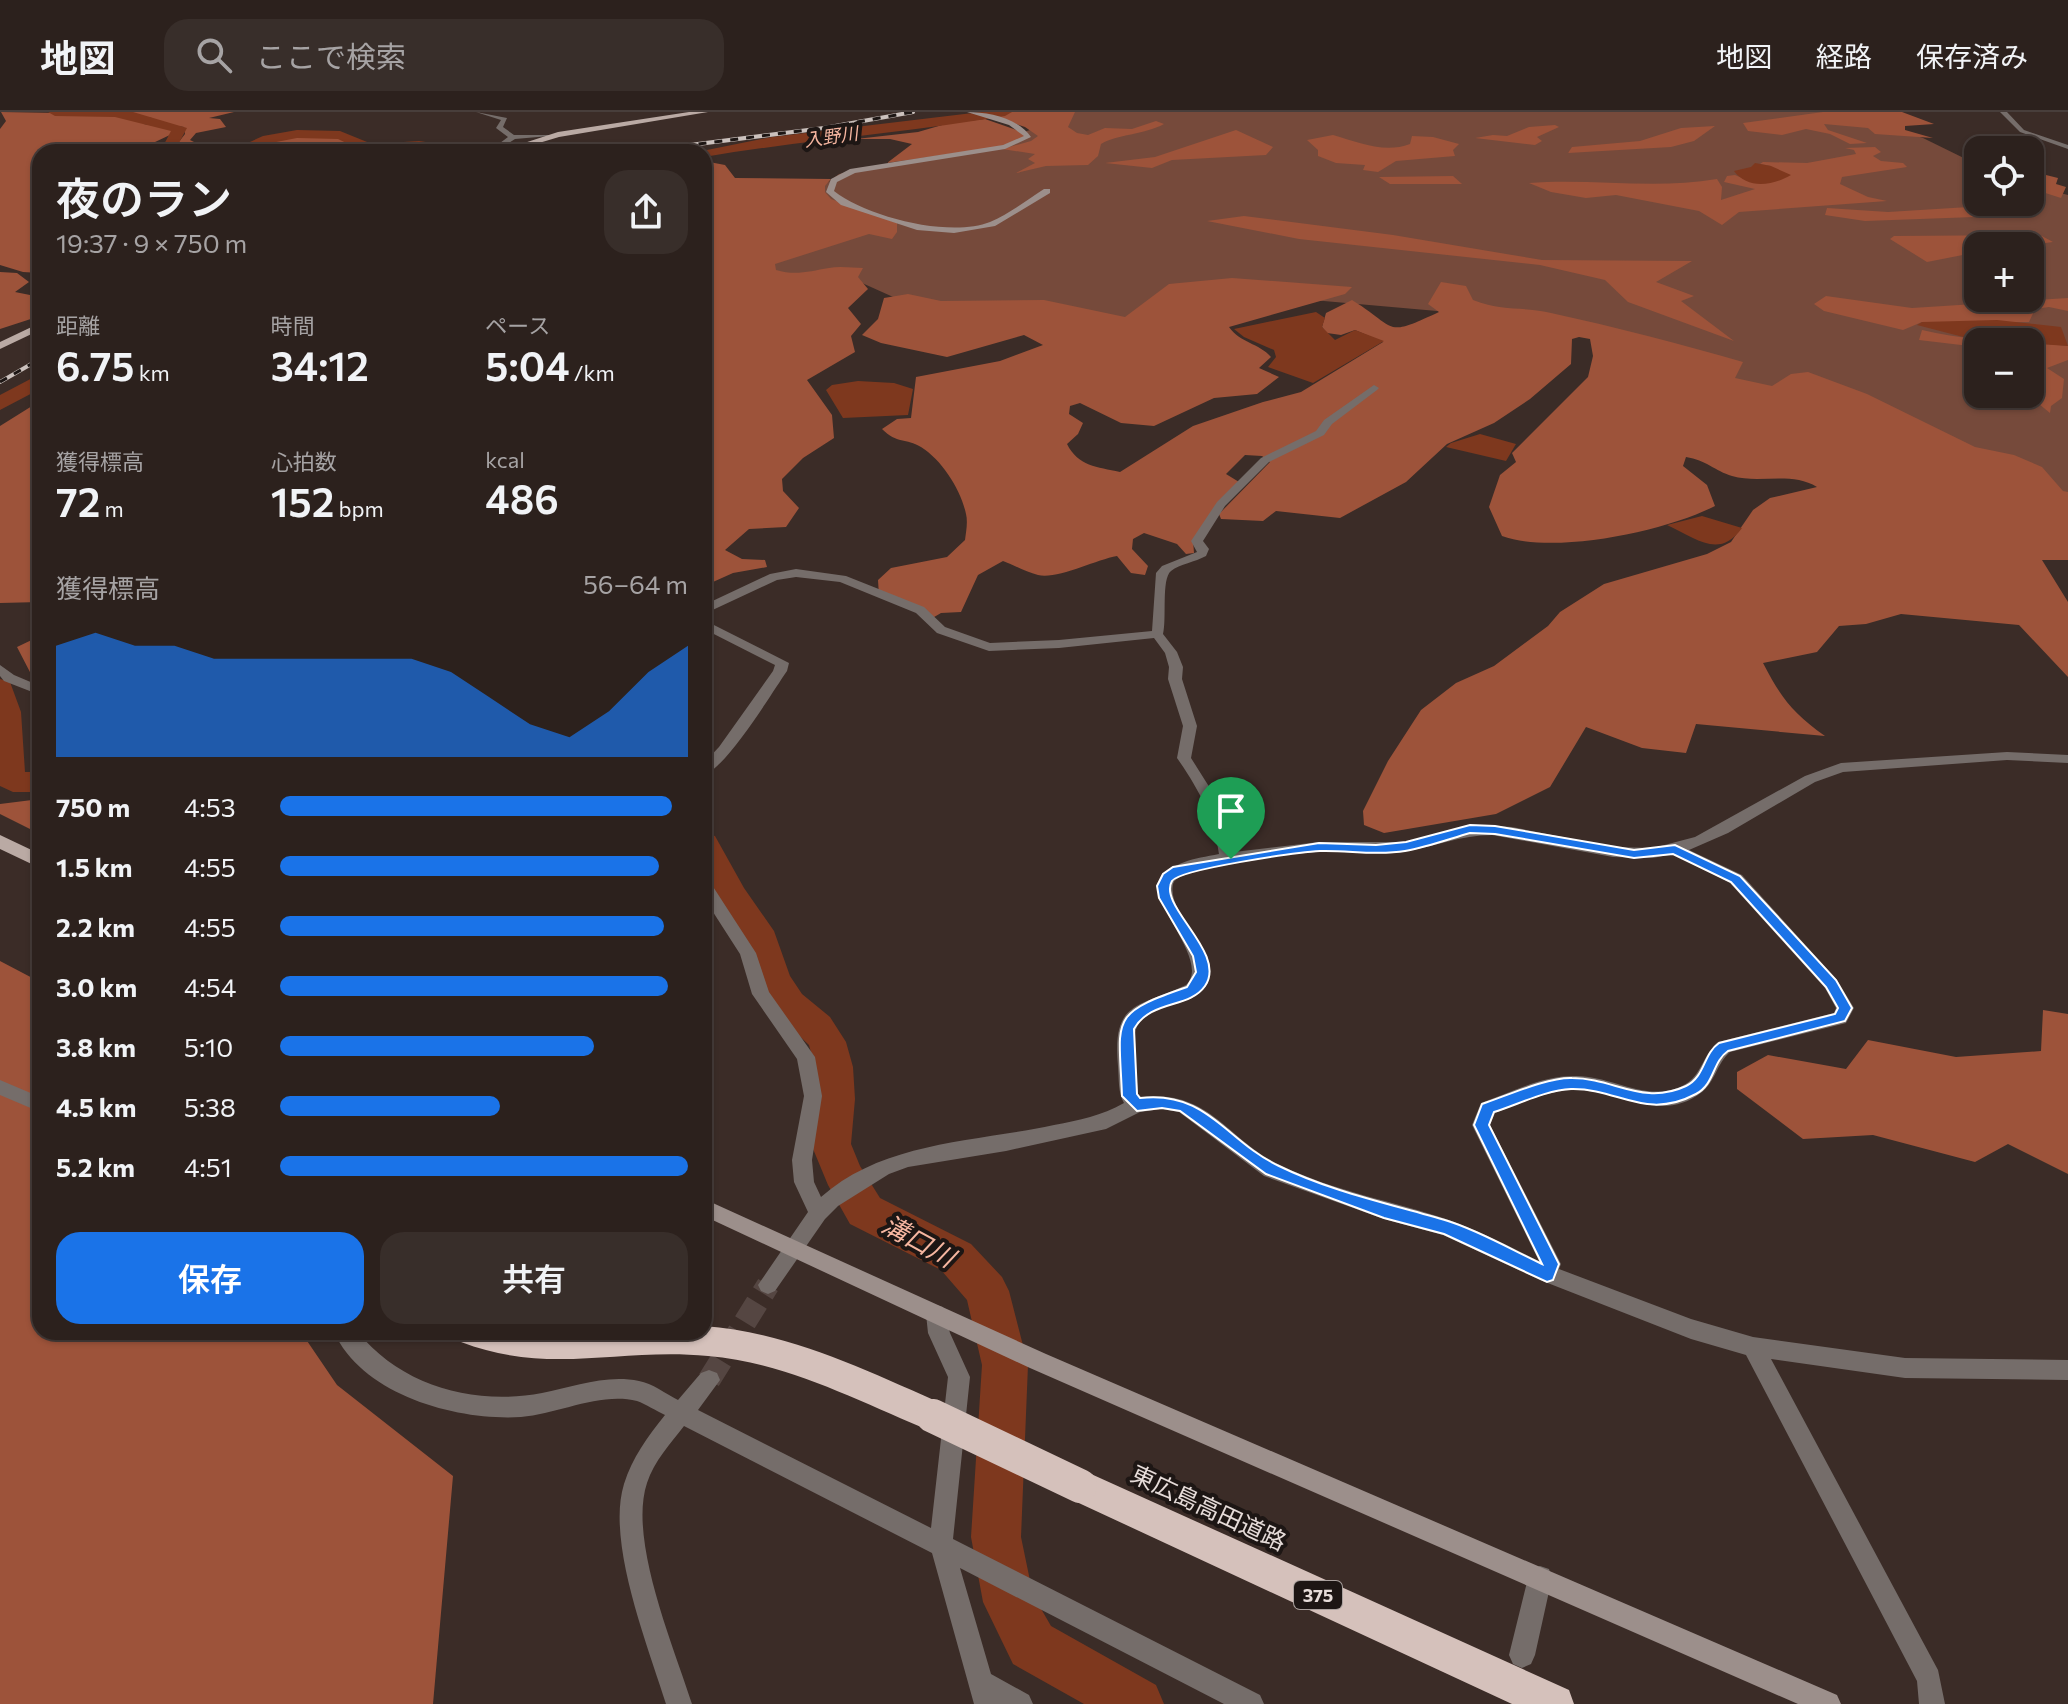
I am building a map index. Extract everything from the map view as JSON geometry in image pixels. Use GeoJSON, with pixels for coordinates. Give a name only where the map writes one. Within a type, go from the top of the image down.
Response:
{"type":"FeatureCollection","features":[{"type":"Feature","properties":{"kind":"highway","name":"東広島高田道路"},"geometry":{"type":"LineString","coordinates":[[499,1340],[530,1345],[647,1340]]}},
{"type":"Feature","properties":{"kind":"highway","name":"東広島高田道路"},"geometry":{"type":"LineString","coordinates":[[688,1340],[787,1355],[834,1372],[1555,1704]]}},
{"type":"Feature","properties":{"kind":"main road"},"geometry":{"type":"LineString","coordinates":[[526,144],[558,135],[704,112]]}},
{"type":"Feature","properties":{"kind":"main road"},"geometry":{"type":"LineString","coordinates":[[0,346],[32,330]]}},
{"type":"Feature","properties":{"kind":"main road"},"geometry":{"type":"LineString","coordinates":[[0,841],[32,858]]}},
{"type":"Feature","properties":{"kind":"street"},"geometry":{"type":"LineString","coordinates":[[479,112],[505,119],[499,128],[513,137]]}},
{"type":"Feature","properties":{"kind":"street"},"geometry":{"type":"LineString","coordinates":[[970,112],[1023,130],[1028,137],[1005,147],[853,171],[834,181],[830,192],[844,203],[920,228],[954,231],[992,224],[1047,191]]}},
{"type":"Feature","properties":{"kind":"street"},"geometry":{"type":"LineString","coordinates":[[2003,112],[2022,131],[2068,147]]}},
{"type":"Feature","properties":{"kind":"street"},"geometry":{"type":"LineString","coordinates":[[502,144],[513,137],[558,135]]}},
{"type":"Feature","properties":{"kind":"street"},"geometry":{"type":"LineString","coordinates":[[1157,634],[1163,614],[1158,576],[1166,569],[1202,554],[1203,549],[1197,541],[1221,504],[1265,460],[1320,433],[1328,422],[1374,388]]}},
{"type":"Feature","properties":{"kind":"street"},"geometry":{"type":"LineString","coordinates":[[712,606],[774,577],[796,573],[842,579],[920,610],[941,630],[989,647],[1034,646],[1157,634]]}},
{"type":"Feature","properties":{"kind":"street"},"geometry":{"type":"LineString","coordinates":[[712,628],[782,663],[780,671],[712,763]]}},
{"type":"Feature","properties":{"kind":"street"},"geometry":{"type":"LineString","coordinates":[[1157,634],[1171,652],[1176,667],[1175,679],[1190,726],[1184,758],[1217,806],[1227,857],[1231,859]]}},
{"type":"Feature","properties":{"kind":"street"},"geometry":{"type":"LineString","coordinates":[[0,669],[9,678],[32,688]]}},
{"type":"Feature","properties":{"kind":"street"},"geometry":{"type":"LineString","coordinates":[[1137,1105],[1129,1096],[1127,1029],[1146,1006],[1192,991],[1200,983],[1203,972],[1200,956],[1166,898],[1163,886],[1177,870],[1319,847],[1406,847],[1470,829],[1495,830],[1634,854],[1675,849],[1714,833],[1833,770],[2015,755],[2068,759]]}},
{"type":"Feature","properties":{"kind":"street"},"geometry":{"type":"LineString","coordinates":[[1547,1274],[1551,1264],[1481,1125],[1488,1108],[1567,1083],[1595,1084],[1639,1100],[1653,1101],[1691,1090],[1705,1080],[1714,1054],[1724,1047],[1840,1018],[1845,1008],[1831,984],[1736,879],[1675,849]]}},
{"type":"Feature","properties":{"kind":"street"},"geometry":{"type":"LineString","coordinates":[[712,898],[748,953],[761,994],[806,1057],[813,1096],[804,1182],[825,1206]]}},
{"type":"Feature","properties":{"kind":"street"},"geometry":{"type":"LineString","coordinates":[[0,1087],[32,1101]]}},
{"type":"Feature","properties":{"kind":"street"},"geometry":{"type":"LineString","coordinates":[[768,1285],[791,1247],[825,1206],[864,1178],[907,1159],[1106,1122],[1137,1105],[1162,1102],[1184,1106],[1271,1170],[1384,1211],[1447,1228],[1547,1274],[1691,1329],[1753,1347],[1905,1368],[2068,1370]]}},
{"type":"Feature","properties":{"kind":"street"},"geometry":{"type":"LineString","coordinates":[[712,1211],[1038,1361],[1828,1704]]}},
{"type":"Feature","properties":{"kind":"street"},"geometry":{"type":"LineString","coordinates":[[936,1314],[939,1333],[959,1377],[941,1543],[983,1692],[1020,1704]]}},
{"type":"Feature","properties":{"kind":"street"},"geometry":{"type":"LineString","coordinates":[[350,1340],[360,1355],[396,1381],[438,1397],[480,1406],[524,1406],[599,1391],[639,1391],[1251,1704]]}},
{"type":"Feature","properties":{"kind":"street"},"geometry":{"type":"LineString","coordinates":[[1753,1347],[1929,1679],[1932,1704]]}},
{"type":"Feature","properties":{"kind":"street"},"geometry":{"type":"LineString","coordinates":[[679,1704],[632,1540],[635,1486],[662,1434],[709,1380]]}},
{"type":"Feature","properties":{"kind":"street"},"geometry":{"type":"LineString","coordinates":[[1522,1655],[1540,1578]]}},
{"type":"Feature","properties":{"kind":"shaded area"},"geometry":{"type":"Polygon","coordinates":[[[1,112],[116,114],[147,120],[144,124],[171,129],[172,134],[151,144],[32,144],[32,273],[23,272],[0,265],[0,129],[6,121],[1,112]]]}},
{"type":"Feature","properties":{"kind":"shaded area"},"geometry":{"type":"Polygon","coordinates":[[[119,112],[234,112],[209,118],[220,119],[226,127],[196,133],[190,140],[194,142],[188,144],[177,144],[185,134],[184,127],[151,122],[152,118],[119,112]]]}},
{"type":"Feature","properties":{"kind":"shaded area"},"geometry":{"type":"Polygon","coordinates":[[[1010,112],[1075,112],[1068,127],[1088,135],[1105,128],[1132,129],[1156,121],[1164,124],[1101,144],[1098,156],[1088,165],[1046,166],[1016,173],[1035,163],[1028,159],[1035,154],[1002,149],[1038,136],[1025,127],[992,116],[1010,112]]]}},
{"type":"Feature","properties":{"kind":"shaded area"},"geometry":{"type":"Polygon","coordinates":[[[1065,112],[1876,112],[1872,122],[1923,138],[1964,158],[1964,216],[2044,216],[2044,189],[2068,195],[2068,519],[1610,333],[1471,314],[1210,291],[1131,327],[911,305],[842,274],[771,277],[766,263],[814,193],[839,174],[990,142],[1050,124],[1065,112]]]}},
{"type":"Feature","properties":{"kind":"shaded area"},"geometry":{"type":"Polygon","coordinates":[[[1823,112],[1902,112],[1934,124],[1905,126],[1905,130],[1933,138],[1875,134],[1868,128],[1824,124],[1828,130],[1867,143],[1850,144],[1830,134],[1806,129],[1782,135],[1748,131],[1743,123],[1823,112]]]}},
{"type":"Feature","properties":{"kind":"shaded area"},"geometry":{"type":"Polygon","coordinates":[[[985,119],[1025,133],[1023,139],[997,147],[887,163],[912,144],[890,139],[856,139],[918,132],[949,123],[985,119]]]}},
{"type":"Feature","properties":{"kind":"shaded area"},"geometry":{"type":"Polygon","coordinates":[[[1715,126],[1694,141],[1671,147],[1568,153],[1572,147],[1640,141],[1681,128],[1715,126]]]}},
{"type":"Feature","properties":{"kind":"shaded area"},"geometry":{"type":"Polygon","coordinates":[[[1529,127],[1559,127],[1537,137],[1542,141],[1535,145],[1475,138],[1507,136],[1529,127]]]}},
{"type":"Feature","properties":{"kind":"shaded area"},"geometry":{"type":"Polygon","coordinates":[[[1236,130],[1273,147],[1266,155],[1172,160],[1152,168],[1105,163],[1155,157],[1236,130]]]}},
{"type":"Feature","properties":{"kind":"shaded area"},"geometry":{"type":"Polygon","coordinates":[[[298,135],[339,136],[356,144],[260,144],[298,135]]]}},
{"type":"Feature","properties":{"kind":"shaded area"},"geometry":{"type":"Polygon","coordinates":[[[1333,135],[1361,144],[1391,148],[1410,144],[1412,136],[1433,137],[1459,144],[1453,150],[1455,156],[1396,161],[1378,172],[1363,170],[1365,165],[1336,163],[1318,156],[1318,150],[1307,140],[1333,135]]]}},
{"type":"Feature","properties":{"kind":"shaded area"},"geometry":{"type":"Polygon","coordinates":[[[1875,147],[1881,152],[1873,156],[1881,161],[1903,163],[1907,167],[1842,177],[1840,184],[1868,197],[1887,201],[1739,212],[1722,225],[1699,211],[1616,195],[1586,198],[1551,192],[1529,183],[1670,184],[1717,179],[1722,187],[1721,200],[1755,189],[1724,182],[1727,176],[1742,178],[1771,166],[1760,164],[1763,162],[1807,163],[1856,154],[1854,150],[1845,148],[1875,147]]]}},
{"type":"Feature","properties":{"kind":"shaded area"},"geometry":{"type":"Polygon","coordinates":[[[712,163],[725,165],[735,178],[831,179],[825,186],[825,192],[831,199],[897,223],[897,232],[892,239],[869,234],[775,264],[776,270],[790,273],[833,267],[863,268],[858,277],[868,289],[848,308],[861,324],[851,336],[855,352],[807,380],[832,415],[834,438],[803,458],[782,479],[783,491],[799,508],[786,527],[749,529],[725,550],[742,559],[765,560],[767,567],[733,573],[712,582],[712,163]]]}},
{"type":"Feature","properties":{"kind":"shaded area"},"geometry":{"type":"Polygon","coordinates":[[[1755,163],[1791,175],[1776,182],[1760,184],[1746,181],[1734,171],[1755,163]]]}},
{"type":"Feature","properties":{"kind":"shaded area"},"geometry":{"type":"Polygon","coordinates":[[[2044,174],[2058,178],[2056,184],[2066,187],[2061,198],[2044,193],[2044,174]]]}},
{"type":"Feature","properties":{"kind":"shaded area"},"geometry":{"type":"Polygon","coordinates":[[[1453,176],[1462,184],[1390,184],[1379,177],[1453,176]]]}},
{"type":"Feature","properties":{"kind":"shaded area"},"geometry":{"type":"Polygon","coordinates":[[[1964,207],[1964,216],[2002,216],[1865,221],[1825,215],[1827,208],[1888,212],[1964,207]]]}},
{"type":"Feature","properties":{"kind":"shaded area"},"geometry":{"type":"Polygon","coordinates":[[[1244,216],[1393,235],[1542,260],[1692,261],[1656,282],[1694,296],[1681,301],[1734,341],[1628,302],[1605,280],[1540,265],[1299,239],[1207,221],[1244,216]]]}},
{"type":"Feature","properties":{"kind":"shaded area"},"geometry":{"type":"Polygon","coordinates":[[[1894,236],[1964,236],[1964,255],[1927,262],[1890,239],[1894,236]]]}},
{"type":"Feature","properties":{"kind":"shaded area"},"geometry":{"type":"Polygon","coordinates":[[[0,272],[17,273],[29,282],[15,292],[32,295],[32,319],[0,329],[0,272]]]}},
{"type":"Feature","properties":{"kind":"shaded area"},"geometry":{"type":"Polygon","coordinates":[[[1232,278],[1352,287],[1345,294],[1229,327],[1271,357],[1259,368],[1279,377],[1257,394],[1214,398],[1154,426],[1121,423],[1080,403],[1070,406],[1069,414],[1083,423],[1078,434],[1067,444],[1077,457],[1089,464],[1120,472],[1193,426],[1301,392],[1383,342],[1355,330],[1341,335],[1327,333],[1322,327],[1326,313],[1352,300],[1385,323],[1399,327],[1439,312],[1428,304],[1441,282],[1466,286],[1473,300],[1484,304],[1575,318],[1743,362],[1735,378],[1772,386],[1791,374],[1808,372],[1867,394],[1975,447],[2014,455],[2042,467],[2063,491],[2068,492],[2068,560],[2042,560],[2068,602],[2068,677],[2019,625],[1901,614],[1866,624],[1839,626],[1817,652],[1763,663],[1789,704],[1825,736],[1696,724],[1686,753],[1642,748],[1586,727],[1550,787],[1496,814],[1384,833],[1364,825],[1363,811],[1388,761],[1421,710],[1456,683],[1494,666],[1548,626],[1560,612],[1604,584],[1707,554],[1731,542],[1753,510],[1770,498],[1817,487],[1797,480],[1732,476],[1686,457],[1683,466],[1707,485],[1715,506],[1668,524],[1610,538],[1551,543],[1502,536],[1489,507],[1500,475],[1516,462],[1512,453],[1588,377],[1593,356],[1590,339],[1579,337],[1572,339],[1571,364],[1530,399],[1494,423],[1447,444],[1406,482],[1340,518],[1276,511],[1263,521],[1221,519],[1219,514],[1270,462],[1262,456],[1245,455],[1226,474],[1239,482],[1193,540],[1194,553],[1186,554],[1177,544],[1144,533],[1133,539],[1132,549],[1148,566],[1145,575],[1131,573],[1117,556],[1046,576],[1003,561],[978,575],[961,612],[941,613],[929,620],[914,610],[879,596],[878,580],[891,568],[947,557],[965,540],[967,524],[960,495],[950,476],[936,460],[921,447],[892,437],[882,429],[897,419],[911,418],[916,377],[1000,361],[1043,345],[1024,335],[947,357],[881,343],[862,335],[878,319],[884,298],[908,294],[941,301],[1044,300],[1125,317],[1169,284],[1232,278]]]}},
{"type":"Feature","properties":{"kind":"shaded area"},"geometry":{"type":"Polygon","coordinates":[[[1826,296],[1912,308],[1964,305],[1964,312],[2034,312],[2029,322],[1922,322],[1903,330],[1824,311],[1814,304],[1826,296]]]}},
{"type":"Feature","properties":{"kind":"shaded area"},"geometry":{"type":"Polygon","coordinates":[[[2068,298],[2068,311],[2044,308],[2044,300],[2068,298]]]}},
{"type":"Feature","properties":{"kind":"shaded area"},"geometry":{"type":"Polygon","coordinates":[[[1316,312],[1325,318],[1322,327],[1335,340],[1355,330],[1384,341],[1313,383],[1268,367],[1276,357],[1274,350],[1244,337],[1234,329],[1316,312]]]}},
{"type":"Feature","properties":{"kind":"shaded area"},"geometry":{"type":"Polygon","coordinates":[[[1997,320],[2061,327],[2068,346],[2044,344],[2044,328],[1964,328],[1964,337],[1917,325],[1922,322],[1997,320]]]}},
{"type":"Feature","properties":{"kind":"shaded area"},"geometry":{"type":"Polygon","coordinates":[[[1922,330],[1964,337],[1964,345],[1919,340],[1922,330]]]}},
{"type":"Feature","properties":{"kind":"shaded area"},"geometry":{"type":"Polygon","coordinates":[[[2044,344],[2068,346],[2068,360],[2047,368],[2064,379],[2062,398],[2051,406],[2050,413],[2044,408],[2044,344]]]}},
{"type":"Feature","properties":{"kind":"shaded area"},"geometry":{"type":"Polygon","coordinates":[[[858,381],[894,383],[913,389],[908,415],[843,418],[826,390],[832,385],[858,381]]]}},
{"type":"Feature","properties":{"kind":"shaded area"},"geometry":{"type":"Polygon","coordinates":[[[32,406],[32,602],[0,603],[0,426],[32,406]]]}},
{"type":"Feature","properties":{"kind":"shaded area"},"geometry":{"type":"Polygon","coordinates":[[[1480,434],[1516,444],[1506,461],[1446,447],[1480,434]]]}},
{"type":"Feature","properties":{"kind":"shaded area"},"geometry":{"type":"Polygon","coordinates":[[[1702,516],[1742,528],[1733,538],[1716,545],[1697,540],[1667,525],[1702,516]]]}},
{"type":"Feature","properties":{"kind":"shaded area"},"geometry":{"type":"Polygon","coordinates":[[[32,640],[32,676],[17,647],[32,640]]]}},
{"type":"Feature","properties":{"kind":"shaded area"},"geometry":{"type":"Polygon","coordinates":[[[32,800],[32,830],[0,814],[0,804],[32,800]]]}},
{"type":"Feature","properties":{"kind":"shaded area"},"geometry":{"type":"Polygon","coordinates":[[[0,961],[32,978],[32,1340],[306,1340],[337,1385],[453,1476],[433,1704],[0,1704],[0,961]]]}},
{"type":"Feature","properties":{"kind":"shaded area"},"geometry":{"type":"Polygon","coordinates":[[[2043,1010],[2068,1014],[2068,1174],[2008,1144],[1975,1162],[1873,1135],[1803,1139],[1737,1089],[1737,1072],[1768,1055],[1846,1069],[1868,1040],[1956,1057],[2041,1051],[2043,1010]]]}},
{"type":"Feature","properties":{"kind":"waterway"},"geometry":{"type":"LineString","coordinates":[[55,112],[115,113],[150,119],[147,123],[180,128],[171,144]]}},
{"type":"Feature","properties":{"kind":"waterway","name":"入野川"},"geometry":{"type":"LineString","coordinates":[[712,152],[772,141],[947,122],[1005,112]]}},
{"type":"Feature","properties":{"kind":"waterway"},"geometry":{"type":"LineString","coordinates":[[255,144],[297,134],[340,135],[359,144]]}},
{"type":"Feature","properties":{"kind":"waterway","name":"入野川"},"geometry":{"type":"LineString","coordinates":[[0,404],[32,385]]}},
{"type":"Feature","properties":{"kind":"waterway","name":"溝口川"},"geometry":{"type":"LineString","coordinates":[[0,688],[7,712],[9,772],[13,782],[32,782]]}},
{"type":"Feature","properties":{"kind":"waterway","name":"溝口川"},"geometry":{"type":"LineString","coordinates":[[712,857],[728,891],[757,931],[773,978],[789,1004],[817,1027],[827,1042],[834,1067],[836,1099],[831,1144],[842,1173],[865,1211],[956,1257],[987,1291],[1005,1365],[996,1537],[1009,1602],[1032,1645],[1137,1704]]}},
{"type":"Feature","properties":{"kind":"tunnel"},"geometry":{"type":"LineString","coordinates":[[709,1380],[768,1285]]}},
{"type":"Feature","properties":{"kind":"railway"},"geometry":{"type":"LineString","coordinates":[[698,144],[824,128],[913,112]]}},
{"type":"Feature","properties":{"kind":"railway"},"geometry":{"type":"LineString","coordinates":[[0,382],[32,364]]}},
{"type":"Feature","properties":{"kind":"route"},"geometry":{"type":"LineString","coordinates":[[1470,829],[1495,830],[1634,854],[1675,849],[1736,879],[1831,984],[1845,1008],[1840,1018],[1724,1047],[1714,1054],[1705,1080],[1691,1090],[1653,1101],[1639,1100],[1595,1084],[1580,1082],[1567,1083],[1488,1108],[1481,1125],[1551,1264],[1547,1274],[1447,1228],[1384,1211],[1271,1170],[1184,1106],[1162,1102],[1137,1105],[1129,1096],[1127,1029],[1133,1018],[1146,1006],[1192,991],[1200,983],[1203,972],[1200,956],[1166,898],[1163,886],[1177,870],[1231,859],[1319,847],[1406,847],[1470,829]]}}]}
